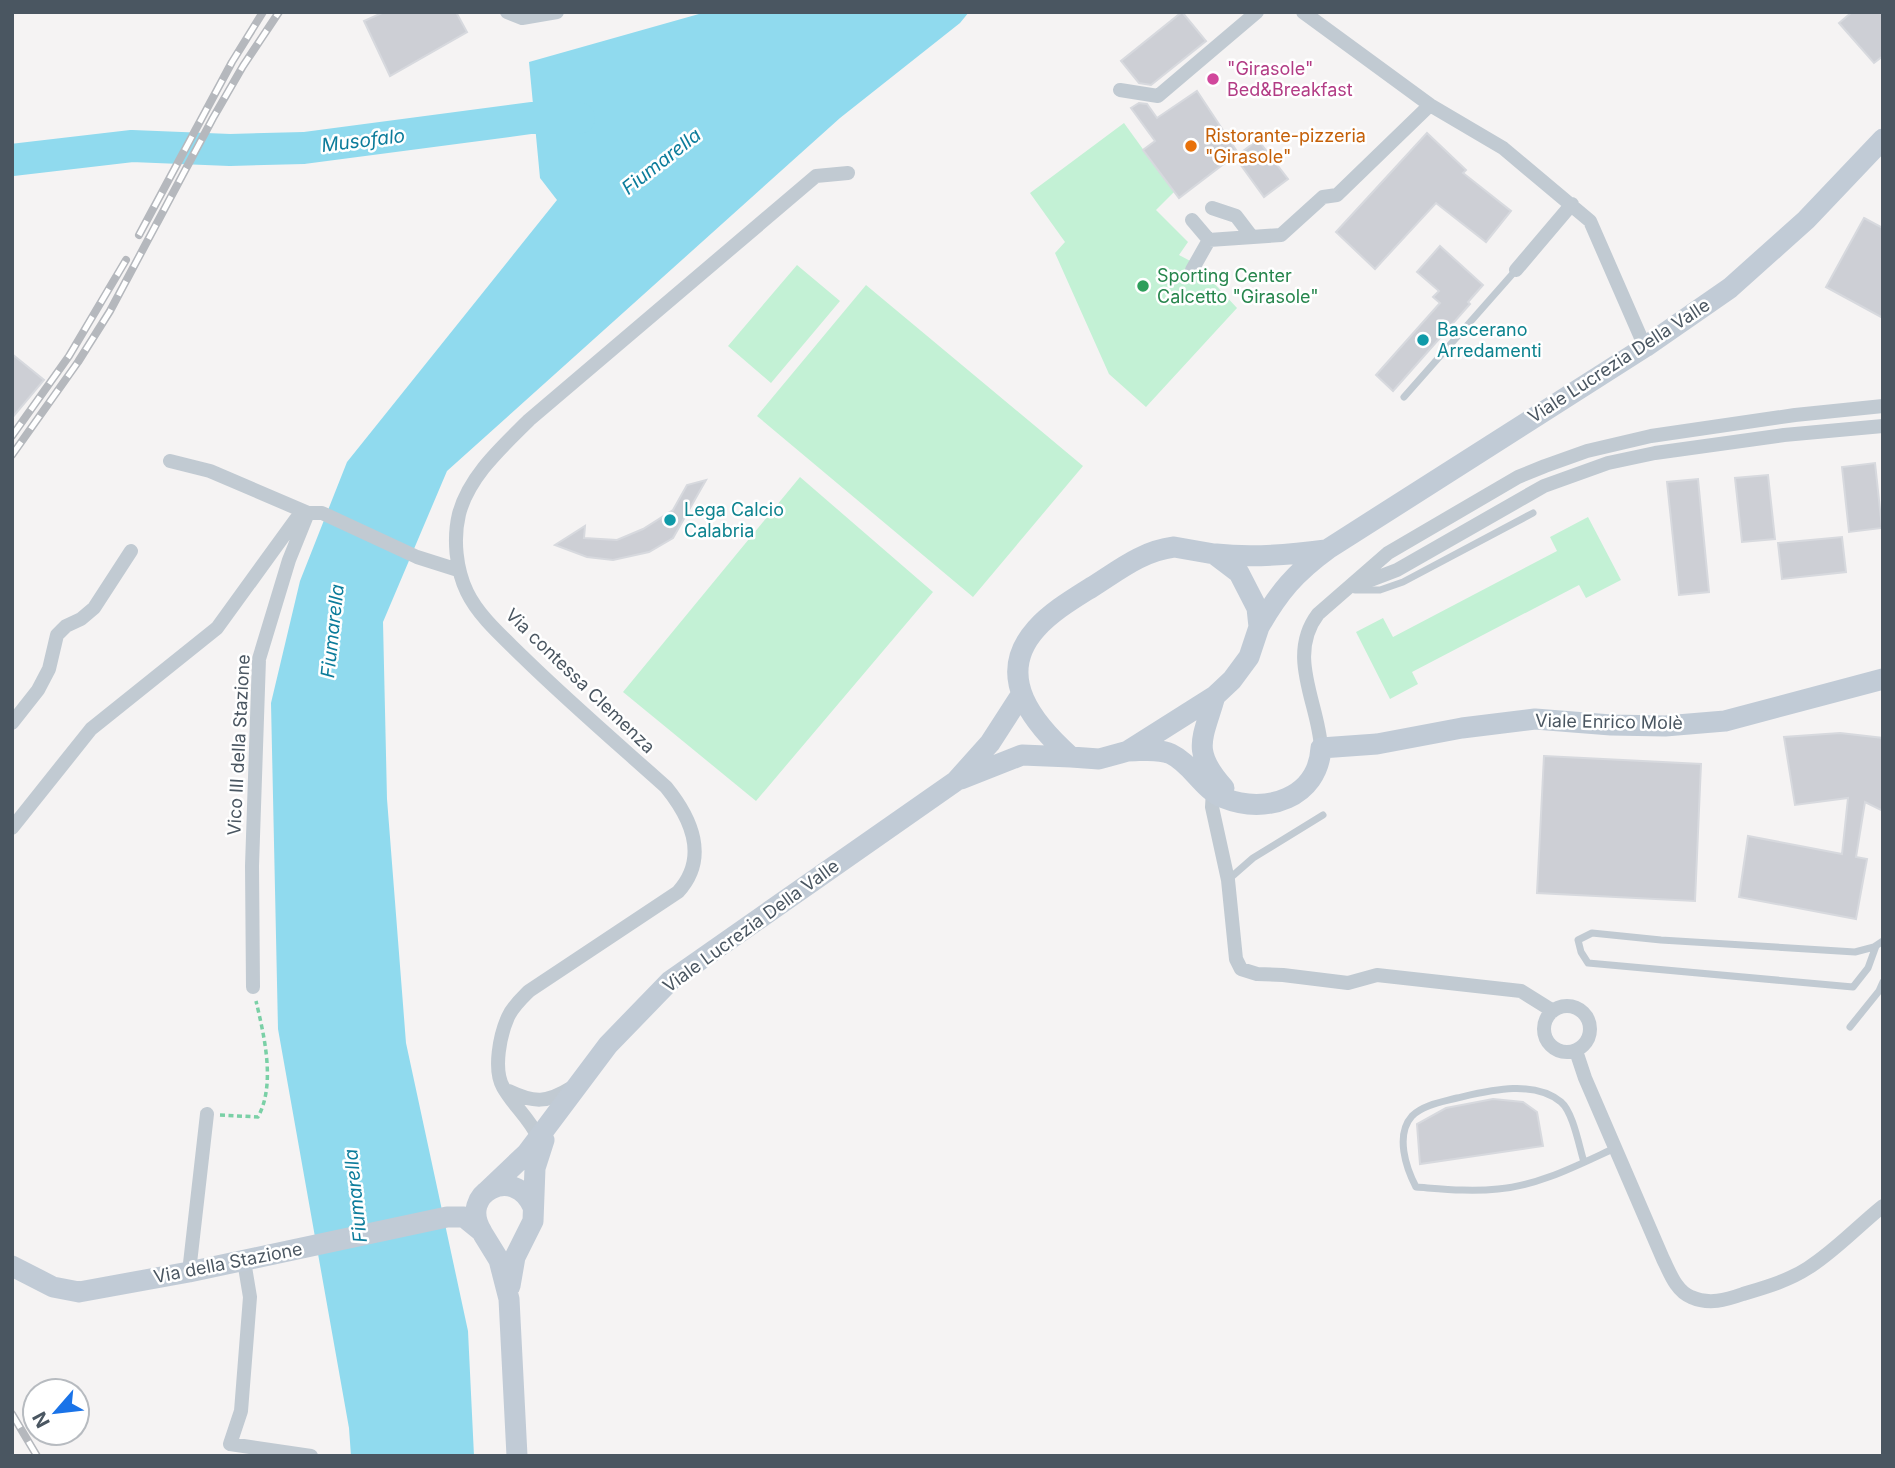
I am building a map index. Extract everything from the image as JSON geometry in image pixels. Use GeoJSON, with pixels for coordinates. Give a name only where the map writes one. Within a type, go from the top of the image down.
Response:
{"type":"FeatureCollection","features":[{"type":"Feature","properties":{"kind":"main road","name":"Viale Lucrezia Della Valle"},"geometry":{"type":"LineString","coordinates":[[956,781],[1022,755],[1100,759],[1128,751],[1215,696],[1232,680],[1249,657],[1259,627],[1276,598],[1301,569],[1328,549],[1645,347],[1740,280],[1806,220],[1883,139]]}},
{"type":"Feature","properties":{"kind":"main road","name":"Viale Lucrezia Della Valle"},"geometry":{"type":"LineString","coordinates":[[484,1194],[511,1170],[608,1045],[670,981],[956,781],[990,743],[1021,695],[1018,668],[1026,642],[1037,628],[1066,604],[1140,556],[1158,549],[1174,547],[1214,554],[1267,557],[1328,549]]}},
{"type":"Feature","properties":{"kind":"main road","name":"Viale Lucrezia Della Valle"},"geometry":{"type":"LineString","coordinates":[[1214,554],[1240,573],[1257,608],[1259,627]]}},
{"type":"Feature","properties":{"kind":"main road","name":"Viale Enrico Molè"},"geometry":{"type":"LineString","coordinates":[[1321,748],[1377,744],[1462,728],[1535,719],[1665,726],[1725,721],[1882,680]]}},
{"type":"Feature","properties":{"kind":"main road"},"geometry":{"type":"LineString","coordinates":[[1021,695],[1041,728],[1072,757]]}},
{"type":"Feature","properties":{"kind":"main road"},"geometry":{"type":"LineString","coordinates":[[1215,696],[1202,734],[1201,747],[1211,771],[1238,802]]}},
{"type":"Feature","properties":{"kind":"main road"},"geometry":{"type":"LineString","coordinates":[[1128,751],[1155,750],[1170,753],[1184,762],[1223,798],[1264,805],[1278,802],[1305,786],[1321,761],[1321,748]]}},
{"type":"Feature","properties":{"kind":"main road"},"geometry":{"type":"LineString","coordinates":[[517,1456],[509,1299],[512,1271],[533,1221],[535,1168],[544,1130]]}},
{"type":"Feature","properties":{"kind":"main road"},"geometry":{"type":"LineString","coordinates":[[509,1299],[499,1260],[481,1232],[475,1212],[484,1194],[502,1185],[518,1188],[530,1199],[533,1207]]}},
{"type":"Feature","properties":{"kind":"main road","name":"Via della Stazione"},"geometry":{"type":"LineString","coordinates":[[12,1266],[53,1287],[79,1292],[244,1261],[447,1217],[484,1194]]}},
{"type":"Feature","properties":{"kind":"main road"},"geometry":{"type":"LineString","coordinates":[[447,1217],[464,1217],[494,1242],[508,1243],[527,1233]]}},
{"type":"Feature","properties":{"kind":"street"},"geometry":{"type":"LineString","coordinates":[[507,12],[522,18],[557,12]]}},
{"type":"Feature","properties":{"kind":"street"},"geometry":{"type":"LineString","coordinates":[[1120,90],[1158,96],[1256,12]]}},
{"type":"Feature","properties":{"kind":"street"},"geometry":{"type":"LineString","coordinates":[[1303,12],[1430,106],[1503,148],[1590,221],[1645,347]]}},
{"type":"Feature","properties":{"kind":"street"},"geometry":{"type":"LineString","coordinates":[[1209,240],[1281,235],[1323,197],[1337,195],[1430,106]]}},
{"type":"Feature","properties":{"kind":"street","name":"Via contessa Clemenza"},"geometry":{"type":"LineString","coordinates":[[504,1089],[498,1076],[499,1055],[507,1018],[515,1004],[556,971],[645,916],[678,892],[689,880],[695,866],[695,851],[678,802],[666,787],[557,690],[508,642],[468,594],[458,570],[457,532],[459,514],[466,495],[487,464],[528,420],[816,176],[848,173]]}},
{"type":"Feature","properties":{"kind":"street"},"geometry":{"type":"LineString","coordinates":[[1516,270],[1572,204]]}},
{"type":"Feature","properties":{"kind":"street"},"geometry":{"type":"LineString","coordinates":[[1212,208],[1236,216],[1252,237]]}},
{"type":"Feature","properties":{"kind":"street"},"geometry":{"type":"LineString","coordinates":[[1192,220],[1209,240]]}},
{"type":"Feature","properties":{"kind":"street"},"geometry":{"type":"LineString","coordinates":[[1192,270],[1209,240]]}},
{"type":"Feature","properties":{"kind":"street"},"geometry":{"type":"LineString","coordinates":[[1321,748],[1321,736],[1305,677],[1304,649],[1312,622],[1344,590],[1388,553],[1518,477],[1587,451],[1651,436],[1796,415],[1883,406]]}},
{"type":"Feature","properties":{"kind":"street"},"geometry":{"type":"LineString","coordinates":[[1344,590],[1396,570],[1544,486],[1608,463],[1759,438],[1883,426]]}},
{"type":"Feature","properties":{"kind":"street"},"geometry":{"type":"LineString","coordinates":[[170,461],[210,471],[417,557],[458,570]]}},
{"type":"Feature","properties":{"kind":"street"},"geometry":{"type":"LineString","coordinates":[[12,828],[91,729],[217,628],[296,519],[315,513]]}},
{"type":"Feature","properties":{"kind":"street","name":"Vico III della Stazione"},"geometry":{"type":"LineString","coordinates":[[253,987],[252,866],[259,659],[289,560],[315,513]]}},
{"type":"Feature","properties":{"kind":"street"},"geometry":{"type":"LineString","coordinates":[[12,723],[38,690],[49,669],[57,635],[94,608],[131,551]]}},
{"type":"Feature","properties":{"kind":"street"},"geometry":{"type":"LineString","coordinates":[[1213,791],[1215,827],[1228,880],[1236,959],[1241,969],[1257,974],[1348,983],[1377,975],[1521,990],[1552,1011]]}},
{"type":"Feature","properties":{"kind":"street"},"geometry":{"type":"LineString","coordinates":[[1569,1006],[1582,1011],[1587,1018],[1590,1033],[1583,1046],[1576,1051],[1558,1050],[1551,1046],[1545,1036],[1546,1020],[1552,1011],[1569,1006]]}},
{"type":"Feature","properties":{"kind":"street"},"geometry":{"type":"LineString","coordinates":[[1576,1051],[1615,1148],[1675,1283],[1692,1298],[1721,1301],[1780,1283],[1809,1267],[1883,1206]]}},
{"type":"Feature","properties":{"kind":"street"},"geometry":{"type":"LineString","coordinates":[[504,1089],[526,1099],[541,1100],[559,1096],[577,1084]]}},
{"type":"Feature","properties":{"kind":"street"},"geometry":{"type":"LineString","coordinates":[[504,1089],[525,1116],[544,1130]]}},
{"type":"Feature","properties":{"kind":"street"},"geometry":{"type":"LineString","coordinates":[[189,1272],[207,1114]]}},
{"type":"Feature","properties":{"kind":"street"},"geometry":{"type":"LineString","coordinates":[[244,1261],[250,1297],[241,1411],[230,1444],[311,1456]]}},
{"type":"Feature","properties":{"kind":"lane"},"geometry":{"type":"LineString","coordinates":[[1404,397],[1516,270]]}},
{"type":"Feature","properties":{"kind":"lane"},"geometry":{"type":"LineString","coordinates":[[1344,590],[1380,590],[1403,582],[1533,513]]}},
{"type":"Feature","properties":{"kind":"lane"},"geometry":{"type":"LineString","coordinates":[[1228,880],[1253,858],[1323,815]]}},
{"type":"Feature","properties":{"kind":"lane"},"geometry":{"type":"LineString","coordinates":[[1592,933],[1855,952],[1879,943],[1868,968],[1853,987],[1588,963],[1578,940],[1592,933]]}},
{"type":"Feature","properties":{"kind":"lane"},"geometry":{"type":"LineString","coordinates":[[1850,1027],[1883,982]]}},
{"type":"Feature","properties":{"kind":"lane"},"geometry":{"type":"LineString","coordinates":[[1584,1162],[1571,1117],[1563,1104],[1548,1094],[1530,1090],[1494,1089],[1443,1101],[1414,1114],[1407,1124],[1404,1149],[1416,1188],[1468,1191],[1501,1189],[1556,1175],[1615,1148]]}},
{"type":"Feature","properties":{"kind":"path"},"geometry":{"type":"LineString","coordinates":[[207,1114],[258,1117],[264,1105],[267,1049],[253,987]]}},
{"type":"Feature","properties":{"kind":"green space","name":"Sporting Center Calcetto \"Girasole\""},"geometry":{"type":"Polygon","coordinates":[[[1124,123],[1174,192],[1156,210],[1188,242],[1179,255],[1196,264],[1237,308],[1146,407],[1109,374],[1055,253],[1065,242],[1030,193],[1124,123]]]}},
{"type":"Feature","properties":{"kind":"green space"},"geometry":{"type":"Polygon","coordinates":[[[797,265],[840,301],[771,383],[728,346],[797,265]]]}},
{"type":"Feature","properties":{"kind":"green space"},"geometry":{"type":"Polygon","coordinates":[[[866,285],[1083,466],[973,597],[757,416],[866,285]]]}},
{"type":"Feature","properties":{"kind":"green space"},"geometry":{"type":"Polygon","coordinates":[[[800,477],[933,592],[756,801],[623,692],[800,477]]]}},
{"type":"Feature","properties":{"kind":"green space"},"geometry":{"type":"Polygon","coordinates":[[[1588,517],[1621,580],[1586,598],[1579,585],[1412,672],[1418,684],[1390,699],[1356,632],[1383,618],[1393,637],[1557,551],[1550,537],[1588,517]]]}},
{"type":"Feature","properties":{"kind":"water","name":"Fiumarella"},"geometry":{"type":"Polygon","coordinates":[[[706,12],[969,12],[960,23],[840,118],[447,471],[383,622],[387,799],[406,1043],[468,1331],[474,1456],[351,1456],[349,1428],[278,1029],[271,703],[300,581],[347,462],[557,200],[540,178],[529,62],[706,12]]]}},
{"type":"Feature","properties":{"kind":"building"},"geometry":{"type":"Polygon","coordinates":[[[384,12],[456,12],[467,32],[390,76],[364,21],[384,12]]]}},
{"type":"Feature","properties":{"kind":"building"},"geometry":{"type":"Polygon","coordinates":[[[1182,12],[1206,41],[1151,85],[1139,83],[1121,61],[1182,12]]]}},
{"type":"Feature","properties":{"kind":"building"},"geometry":{"type":"Polygon","coordinates":[[[1852,12],[1883,12],[1883,56],[1874,63],[1839,23],[1852,12]]]}},
{"type":"Feature","properties":{"kind":"building","name":"Ristorante-pizzeria \"Girasole\""},"geometry":{"type":"Polygon","coordinates":[[[1197,91],[1238,153],[1179,198],[1143,150],[1155,141],[1131,108],[1139,103],[1147,104],[1157,118],[1197,91]]]}},
{"type":"Feature","properties":{"kind":"building"},"geometry":{"type":"Polygon","coordinates":[[[1427,133],[1466,170],[1463,173],[1511,211],[1486,242],[1436,203],[1375,269],[1336,232],[1427,133]]]}},
{"type":"Feature","properties":{"kind":"building"},"geometry":{"type":"Polygon","coordinates":[[[1258,140],[1288,179],[1264,197],[1235,157],[1258,140]]]}},
{"type":"Feature","properties":{"kind":"building"},"geometry":{"type":"Polygon","coordinates":[[[1864,218],[1883,228],[1883,318],[1826,287],[1864,218]]]}},
{"type":"Feature","properties":{"kind":"building","name":"Bascerano Arredamenti"},"geometry":{"type":"Polygon","coordinates":[[[1440,246],[1483,285],[1468,302],[1470,304],[1393,391],[1376,375],[1440,303],[1433,297],[1439,291],[1417,272],[1440,246]]]}},
{"type":"Feature","properties":{"kind":"building"},"geometry":{"type":"Polygon","coordinates":[[[12,354],[44,380],[12,418],[12,354]]]}},
{"type":"Feature","properties":{"kind":"building"},"geometry":{"type":"Polygon","coordinates":[[[1875,463],[1882,528],[1849,532],[1842,467],[1875,463]]]}},
{"type":"Feature","properties":{"kind":"building"},"geometry":{"type":"Polygon","coordinates":[[[1768,475],[1775,539],[1742,542],[1735,478],[1768,475]]]}},
{"type":"Feature","properties":{"kind":"building"},"geometry":{"type":"Polygon","coordinates":[[[1698,479],[1709,592],[1679,595],[1667,482],[1698,479]]]}},
{"type":"Feature","properties":{"kind":"building","name":"Lega Calcio Calabria"},"geometry":{"type":"Polygon","coordinates":[[[706,480],[673,538],[649,552],[613,560],[587,557],[555,545],[585,526],[584,538],[617,540],[643,529],[673,510],[687,485],[706,480]]]}},
{"type":"Feature","properties":{"kind":"building"},"geometry":{"type":"Polygon","coordinates":[[[1842,537],[1846,572],[1782,579],[1778,543],[1842,537]]]}},
{"type":"Feature","properties":{"kind":"building"},"geometry":{"type":"Polygon","coordinates":[[[1840,733],[1883,738],[1883,811],[1865,802],[1856,857],[1867,859],[1856,919],[1739,897],[1748,836],[1842,854],[1848,798],[1795,805],[1784,737],[1840,733]]]}},
{"type":"Feature","properties":{"kind":"building"},"geometry":{"type":"Polygon","coordinates":[[[1544,756],[1701,764],[1695,901],[1537,893],[1544,756]]]}},
{"type":"Feature","properties":{"kind":"building"},"geometry":{"type":"Polygon","coordinates":[[[1493,1099],[1523,1102],[1537,1112],[1543,1146],[1420,1164],[1417,1124],[1446,1108],[1493,1099]]]}},
{"type":"Feature","properties":{"kind":"waterway","name":"Musofalo"},"geometry":{"type":"LineString","coordinates":[[12,160],[132,146],[230,150],[304,148],[531,118],[579,118]]}},
{"type":"Feature","properties":{"kind":"railway"},"geometry":{"type":"LineString","coordinates":[[139,235],[232,62],[263,12]]}},
{"type":"Feature","properties":{"kind":"railway"},"geometry":{"type":"LineString","coordinates":[[12,455],[78,362],[110,311],[213,118],[279,12]]}},
{"type":"Feature","properties":{"kind":"railway"},"geometry":{"type":"LineString","coordinates":[[12,436],[69,356],[126,260]]}},
{"type":"Feature","properties":{"kind":"railway"},"geometry":{"type":"LineString","coordinates":[[12,1414],[37,1456]]}},
{"type":"Feature","properties":{"kind":"place","name":"\"Girasole\" Bed&Breakfast"},"geometry":{"type":"Point","coordinates":[1213,79]}},
{"type":"Feature","properties":{"kind":"place","name":"Ristorante-pizzeria \"Girasole\""},"geometry":{"type":"Point","coordinates":[1191,146]}},
{"type":"Feature","properties":{"kind":"place","name":"Sporting Center Calcetto \"Girasole\""},"geometry":{"type":"Point","coordinates":[1143,286]}},
{"type":"Feature","properties":{"kind":"place","name":"Bascerano Arredamenti"},"geometry":{"type":"Point","coordinates":[1423,340]}},
{"type":"Feature","properties":{"kind":"place","name":"Lega Calcio Calabria"},"geometry":{"type":"Point","coordinates":[670,520]}}]}
